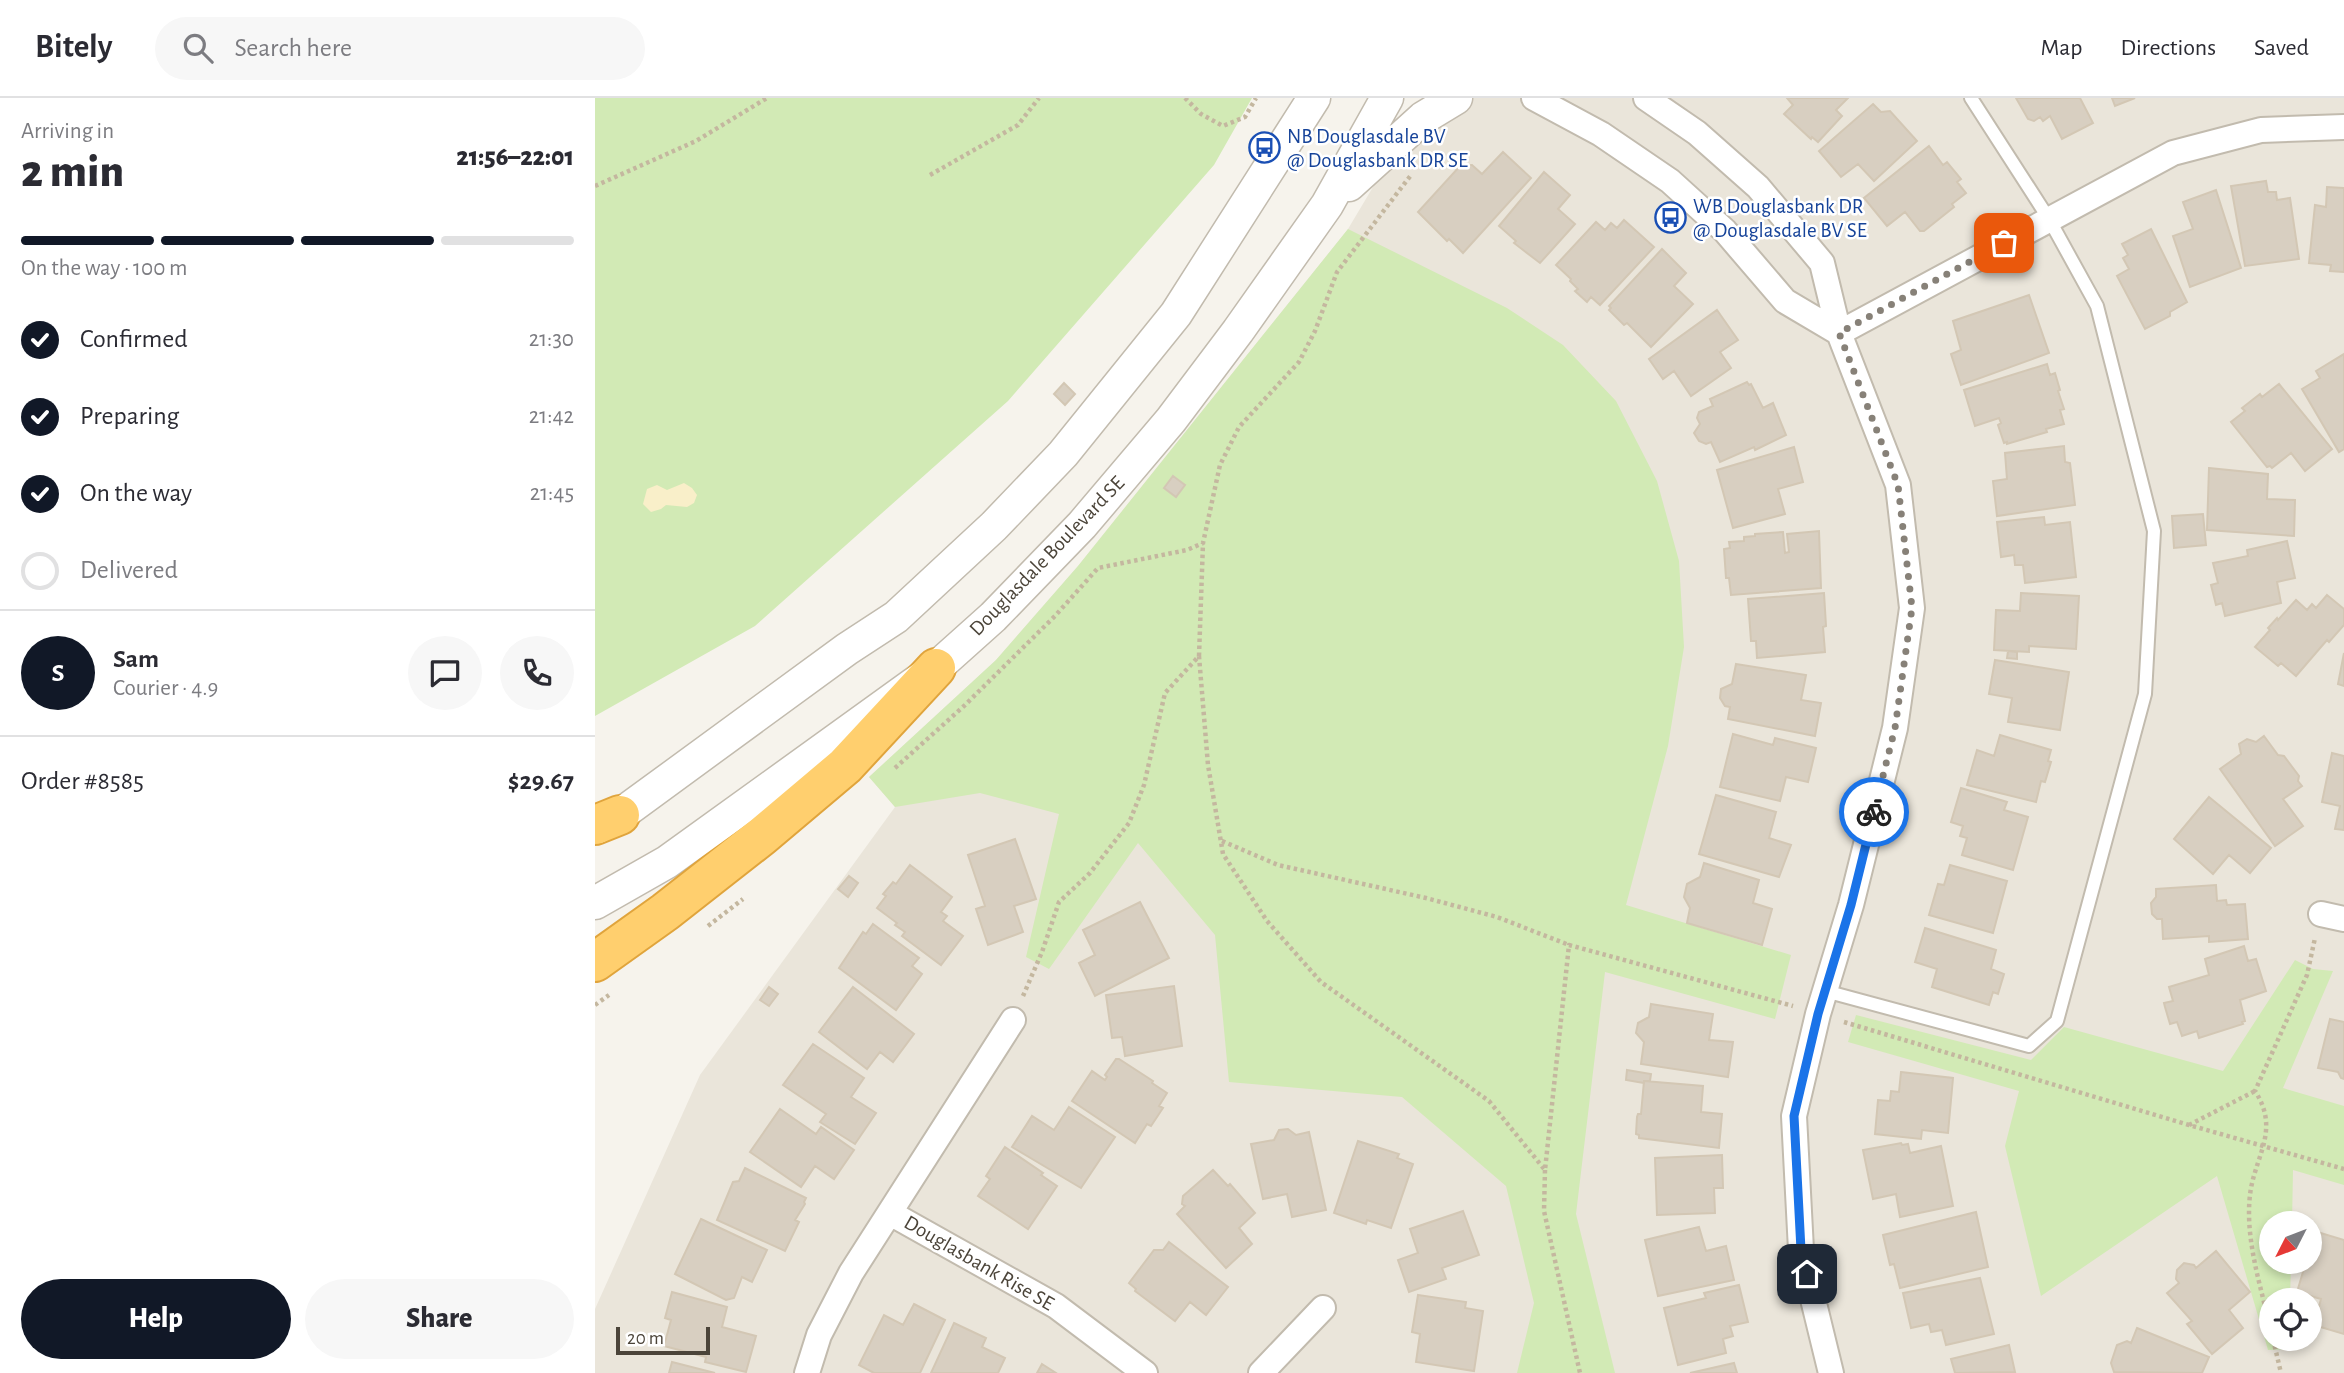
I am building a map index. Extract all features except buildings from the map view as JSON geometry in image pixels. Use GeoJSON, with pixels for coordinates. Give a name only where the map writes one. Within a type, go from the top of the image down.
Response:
{"type":"FeatureCollection","features":[{"type":"Feature","properties":{"kind":"highway"},"geometry":{"type":"LineString","coordinates":[[595,962],[697,887],[845,766],[936,667]]}},
{"type":"Feature","properties":{"kind":"street"},"geometry":{"type":"LineString","coordinates":[[603,823],[896,617],[994,526],[1063,454],[1176,314],[1314,98]]}},
{"type":"Feature","properties":{"kind":"street","name":"Douglasdale Boulevard SE"},"geometry":{"type":"LineString","coordinates":[[595,903],[667,862],[936,667],[993,617],[1082,525],[1171,420],[1327,205],[1387,98]]}},
{"type":"Feature","properties":{"kind":"street"},"geometry":{"type":"LineString","coordinates":[[1327,205],[1423,118],[1456,98]]}},
{"type":"Feature","properties":{"kind":"street"},"geometry":{"type":"LineString","coordinates":[[1534,98],[1601,134],[1670,181],[1725,232],[1785,300],[1839,333]]}},
{"type":"Feature","properties":{"kind":"street"},"geometry":{"type":"LineString","coordinates":[[1646,98],[1697,134],[1758,187],[1822,263],[1839,333],[1898,485],[1912,608],[1895,728],[1794,1116],[1801,1250],[1831,1373]]}},
{"type":"Feature","properties":{"kind":"street"},"geometry":{"type":"LineString","coordinates":[[1839,333],[2173,153],[2260,130],[2344,127]]}},
{"type":"Feature","properties":{"kind":"street"},"geometry":{"type":"LineString","coordinates":[[890,1213],[1013,1020]]}},
{"type":"Feature","properties":{"kind":"street","name":"Douglasbank Rise SE"},"geometry":{"type":"LineString","coordinates":[[807,1373],[819,1335],[851,1273],[890,1213],[1056,1306],[1146,1373]]}},
{"type":"Feature","properties":{"kind":"street"},"geometry":{"type":"LineString","coordinates":[[1261,1373],[1323,1308]]}},
{"type":"Feature","properties":{"kind":"lane"},"geometry":{"type":"LineString","coordinates":[[1825,991],[2029,1046],[2057,1021],[2145,694],[2154,531],[2097,306],[2049,219],[1971,98]]}},
{"type":"Feature","properties":{"kind":"path"},"geometry":{"type":"LineString","coordinates":[[595,186],[696,141],[767,98]]}},
{"type":"Feature","properties":{"kind":"path"},"geometry":{"type":"LineString","coordinates":[[930,175],[1018,125],[1039,98]]}},
{"type":"Feature","properties":{"kind":"path"},"geometry":{"type":"LineString","coordinates":[[1185,98],[1201,114],[1223,126],[1245,117],[1256,98]]}},
{"type":"Feature","properties":{"kind":"path"},"geometry":{"type":"LineString","coordinates":[[1203,543],[1199,656],[1209,765],[1223,854],[1267,921],[1321,982],[1489,1101],[1545,1170]]}},
{"type":"Feature","properties":{"kind":"path"},"geometry":{"type":"LineString","coordinates":[[1013,1020],[1042,952],[1059,902],[1090,873],[1129,823],[1144,785],[1165,693],[1199,656]]}},
{"type":"Feature","properties":{"kind":"path"},"geometry":{"type":"LineString","coordinates":[[1221,841],[1278,865],[1426,898],[1497,918],[1569,945],[1791,1005]]}},
{"type":"Feature","properties":{"kind":"path"},"geometry":{"type":"LineString","coordinates":[[2189,1125],[2255,1091],[2333,916]]}},
{"type":"Feature","properties":{"kind":"path"},"geometry":{"type":"LineString","coordinates":[[1569,945],[1545,1170],[1544,1211],[1580,1373]]}},
{"type":"Feature","properties":{"kind":"path"},"geometry":{"type":"LineString","coordinates":[[1845,1023],[2344,1169]]}},
{"type":"Feature","properties":{"kind":"path"},"geometry":{"type":"LineString","coordinates":[[2255,1091],[2262,1102],[2267,1123],[2265,1147],[2251,1188],[2250,1234],[2262,1288]]}},
{"type":"Feature","properties":{"kind":"path"},"geometry":{"type":"LineString","coordinates":[[2275,1351],[2280,1373]]}},
{"type":"Feature","properties":{"kind":"shaded area"},"geometry":{"type":"Polygon","coordinates":[[[1426,98],[2344,98],[2344,1373],[595,1373],[595,1309],[700,1075],[895,807],[869,777],[996,660],[1078,566],[1348,229],[1426,98]]]}},
{"type":"Feature","properties":{"kind":"green space"},"geometry":{"type":"Polygon","coordinates":[[[595,98],[1252,98],[1214,165],[1008,401],[755,626],[595,716],[595,98]]]}},
{"type":"Feature","properties":{"kind":"green space"},"geometry":{"type":"Polygon","coordinates":[[[1348,229],[1507,308],[1563,345],[1616,401],[1657,481],[1679,561],[1684,647],[1668,746],[1626,905],[1791,955],[1775,1019],[1605,972],[1576,1214],[1615,1373],[1517,1373],[1534,1303],[1506,1186],[1402,1097],[1229,1082],[1215,935],[1138,843],[1049,969],[1026,957],[1059,814],[980,793],[895,807],[869,777],[996,660],[1078,566],[1348,229]]]}},
{"type":"Feature","properties":{"kind":"green space"},"geometry":{"type":"Polygon","coordinates":[[[2295,960],[2313,969],[2333,971],[2283,1088],[2344,1106],[2344,1185],[2293,1170],[2292,1211],[2259,1211],[2259,1274],[2291,1274],[2290,1288],[2259,1288],[2259,1319],[2217,1176],[2041,1296],[2005,1146],[2019,1091],[1848,1042],[1856,1015],[2031,1060],[2064,1027],[2223,1071],[2295,960]]]}},
{"type":"Feature","properties":{"kind":"sand"},"geometry":{"type":"Polygon","coordinates":[[[684,483],[697,495],[694,503],[687,507],[666,505],[651,512],[643,504],[647,489],[657,485],[667,490],[684,483]]]}},
{"type":"Feature","properties":{"kind":"way so far"},"geometry":{"type":"LineString","coordinates":[[1874,812],[1895,728],[1912,608],[1898,485],[1839,333],[2004,243]]}},
{"type":"Feature","properties":{"kind":"place","name":"NB Douglasdale BV @ Douglasbank DR SE"},"geometry":{"type":"Point","coordinates":[1264,148]}},
{"type":"Feature","properties":{"kind":"place","name":"WB Douglasbank DR @ Douglasdale BV SE"},"geometry":{"type":"Point","coordinates":[1670,218]}},
{"type":"Feature","properties":{"kind":"route"},"geometry":{"type":"LineString","coordinates":[[1807,1274],[1801,1250],[1794,1116],[1818,1014],[1851,905],[1874,812]]}}]}
